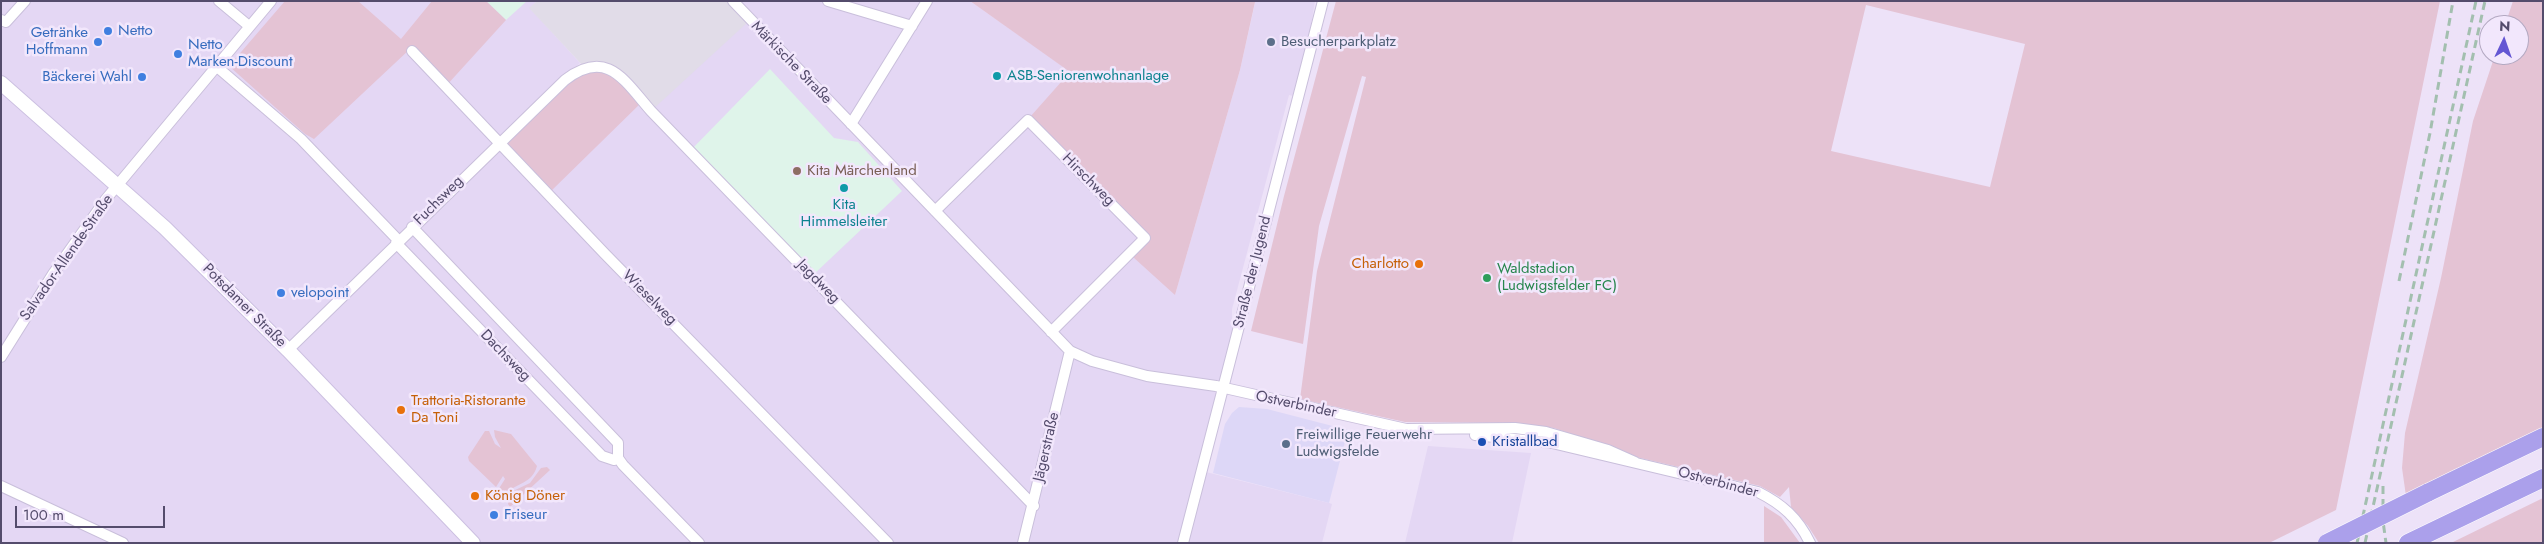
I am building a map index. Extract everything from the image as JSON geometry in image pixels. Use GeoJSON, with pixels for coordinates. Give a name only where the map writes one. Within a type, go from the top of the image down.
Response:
{"type":"FeatureCollection","features":[{"type":"Feature","properties":{"kind":"highway"},"geometry":{"type":"LineString","coordinates":[[2327,543],[2543,437]]}},
{"type":"Feature","properties":{"kind":"highway"},"geometry":{"type":"LineString","coordinates":[[2410,542],[2543,478]]}},
{"type":"Feature","properties":{"kind":"main road","name":"Potsdamer Straße"},"geometry":{"type":"LineString","coordinates":[[1,83],[165,228],[288,350],[473,543]]}},
{"type":"Feature","properties":{"kind":"street"},"geometry":{"type":"LineString","coordinates":[[1,20],[6,22],[25,1]]}},
{"type":"Feature","properties":{"kind":"street"},"geometry":{"type":"LineString","coordinates":[[219,1],[249,26]]}},
{"type":"Feature","properties":{"kind":"street","name":"Salvador-Allende-Straße"},"geometry":{"type":"LineString","coordinates":[[1,357],[62,260],[117,185],[271,1]]}},
{"type":"Feature","properties":{"kind":"street","name":"Märkische Straße"},"geometry":{"type":"LineString","coordinates":[[733,1],[851,124]]}},
{"type":"Feature","properties":{"kind":"street"},"geometry":{"type":"LineString","coordinates":[[828,1],[912,26]]}},
{"type":"Feature","properties":{"kind":"street"},"geometry":{"type":"LineString","coordinates":[[927,1],[851,124],[1070,350],[1092,361],[1147,376],[1224,389]]}},
{"type":"Feature","properties":{"kind":"street","name":"Straße der Jugend"},"geometry":{"type":"LineString","coordinates":[[1183,543],[1323,1]]}},
{"type":"Feature","properties":{"kind":"street","name":"Wieselweg"},"geometry":{"type":"LineString","coordinates":[[412,52],[888,543]]}},
{"type":"Feature","properties":{"kind":"street","name":"Fuchsweg"},"geometry":{"type":"LineString","coordinates":[[288,350],[412,227],[565,80],[584,67],[598,65]]}},
{"type":"Feature","properties":{"kind":"street","name":"Jagdweg"},"geometry":{"type":"LineString","coordinates":[[598,65],[614,72],[628,83],[651,111],[1034,506]]}},
{"type":"Feature","properties":{"kind":"street","name":"Dachsweg"},"geometry":{"type":"LineString","coordinates":[[216,66],[301,139],[602,456],[614,460],[618,458]]}},
{"type":"Feature","properties":{"kind":"street","name":"Hirschweg"},"geometry":{"type":"LineString","coordinates":[[935,211],[1028,120],[1145,238],[1051,332]]}},
{"type":"Feature","properties":{"kind":"street","name":"Dachsweg"},"geometry":{"type":"LineString","coordinates":[[412,227],[618,443],[618,458],[699,543]]}},
{"type":"Feature","properties":{"kind":"street","name":"Jägerstraße"},"geometry":{"type":"LineString","coordinates":[[1024,543],[1070,350]]}},
{"type":"Feature","properties":{"kind":"street","name":"Ostverbinder"},"geometry":{"type":"LineString","coordinates":[[1224,389],[1406,429],[1458,430],[1472,435],[1552,444],[1758,492],[1785,508],[1804,530],[1810,543]]}},
{"type":"Feature","properties":{"kind":"street"},"geometry":{"type":"LineString","coordinates":[[1,486],[123,543]]}},
{"type":"Feature","properties":{"kind":"shaded area"},"geometry":{"type":"Polygon","coordinates":[[[1,1],[537,1],[530,8],[580,63],[499,143],[733,1],[970,1],[1071,72],[1175,295],[1240,70],[1255,3],[1251,1],[1315,1],[1301,86],[1298,97],[1289,95],[1232,309],[1232,336],[1198,470],[1332,504],[1322,543],[1,543],[1,1]]]}},
{"type":"Feature","properties":{"kind":"shaded area"},"geometry":{"type":"Polygon","coordinates":[[[285,1],[358,1],[401,39],[432,1],[486,1],[506,20],[446,86],[410,49],[314,139],[305,134],[229,66],[285,1]]]}},
{"type":"Feature","properties":{"kind":"shaded area"},"geometry":{"type":"Polygon","coordinates":[[[486,1],[527,1],[506,20],[486,1]]]}},
{"type":"Feature","properties":{"kind":"shaded area"},"geometry":{"type":"Polygon","coordinates":[[[537,1],[733,1],[749,21],[651,111],[584,67],[529,8],[537,1]]]}},
{"type":"Feature","properties":{"kind":"shaded area"},"geometry":{"type":"Polygon","coordinates":[[[970,1],[1255,2],[1240,70],[1175,295],[1133,257],[1149,238],[1030,117],[1070,72],[970,1]]]}},
{"type":"Feature","properties":{"kind":"shaded area"},"geometry":{"type":"Polygon","coordinates":[[[1336,1],[2440,1],[2336,510],[2269,543],[1819,543],[1808,526],[1791,507],[1789,487],[1780,497],[1760,486],[1636,457],[1554,428],[1519,423],[1405,422],[1300,399],[1317,271],[1366,77],[1362,76],[1319,226],[1303,344],[1251,331],[1284,196],[1336,1]],[[1866,5],[1831,151],[1990,187],[2025,44],[1866,5]]]}},
{"type":"Feature","properties":{"kind":"shaded area"},"geometry":{"type":"Polygon","coordinates":[[[2513,1],[2543,1],[2543,437],[2407,503],[2402,468],[2405,433],[2441,278],[2473,121],[2492,65],[2529,65],[2529,15],[2508,15],[2513,1]]]}},
{"type":"Feature","properties":{"kind":"shaded area"},"geometry":{"type":"Polygon","coordinates":[[[598,65],[643,101],[548,194],[499,143],[584,67],[598,65]]]}},
{"type":"Feature","properties":{"kind":"shaded area","name":"Kita Märchenland"},"geometry":{"type":"Polygon","coordinates":[[[770,69],[834,138],[858,142],[902,191],[812,276],[690,151],[770,69]]]}},
{"type":"Feature","properties":{"kind":"shaded area"},"geometry":{"type":"Polygon","coordinates":[[[1239,407],[1267,409],[1348,430],[1329,503],[1213,473],[1225,424],[1232,413],[1239,407]]]}},
{"type":"Feature","properties":{"kind":"shaded area"},"geometry":{"type":"Polygon","coordinates":[[[494,430],[511,434],[537,466],[531,477],[512,489],[504,498],[498,490],[505,479],[503,476],[496,487],[469,461],[468,457],[485,431],[489,431],[495,444],[501,448],[495,437],[494,430]]]}},
{"type":"Feature","properties":{"kind":"shaded area"},"geometry":{"type":"Polygon","coordinates":[[[1428,446],[1531,453],[1512,543],[1405,543],[1428,446]]]}},
{"type":"Feature","properties":{"kind":"shaded area"},"geometry":{"type":"Polygon","coordinates":[[[547,467],[550,470],[510,507],[508,504],[511,492],[530,483],[541,468],[547,467]]]}},
{"type":"Feature","properties":{"kind":"shaded area"},"geometry":{"type":"Polygon","coordinates":[[[2543,498],[2543,543],[2451,543],[2543,498]]]}},
{"type":"Feature","properties":{"kind":"shaded area"},"geometry":{"type":"Polygon","coordinates":[[[1764,506],[1781,517],[1800,543],[1764,543],[1764,506]]]}},
{"type":"Feature","properties":{"kind":"railway"},"geometry":{"type":"LineString","coordinates":[[2399,281],[2430,133],[2453,1]]}},
{"type":"Feature","properties":{"kind":"railway"},"geometry":{"type":"LineString","coordinates":[[2357,543],[2476,1]]}},
{"type":"Feature","properties":{"kind":"railway"},"geometry":{"type":"LineString","coordinates":[[2365,543],[2485,1]]}},
{"type":"Feature","properties":{"kind":"railway"},"geometry":{"type":"LineString","coordinates":[[2383,486],[2383,521],[2386,543]]}},
{"type":"Feature","properties":{"kind":"place","name":"Netto"},"geometry":{"type":"Point","coordinates":[108,31]}},
{"type":"Feature","properties":{"kind":"place","name":"Getränke Hoffmann"},"geometry":{"type":"Point","coordinates":[98,42]}},
{"type":"Feature","properties":{"kind":"place","name":"Besucherparkplatz"},"geometry":{"type":"Point","coordinates":[1271,42]}},
{"type":"Feature","properties":{"kind":"place","name":"Netto Marken-Discount"},"geometry":{"type":"Point","coordinates":[178,54]}},
{"type":"Feature","properties":{"kind":"place","name":"ASB-Seniorenwohnanlage"},"geometry":{"type":"Point","coordinates":[997,76]}},
{"type":"Feature","properties":{"kind":"place","name":"Bäckerei Wahl"},"geometry":{"type":"Point","coordinates":[142,77]}},
{"type":"Feature","properties":{"kind":"place","name":"Kita Märchenland"},"geometry":{"type":"Point","coordinates":[797,171]}},
{"type":"Feature","properties":{"kind":"place","name":"Kita Himmelsleiter"},"geometry":{"type":"Point","coordinates":[844,188]}},
{"type":"Feature","properties":{"kind":"place","name":"Charlotto"},"geometry":{"type":"Point","coordinates":[1419,264]}},
{"type":"Feature","properties":{"kind":"place","name":"Waldstadion (Ludwigsfelder FC)"},"geometry":{"type":"Point","coordinates":[1487,278]}},
{"type":"Feature","properties":{"kind":"place","name":"velopoint"},"geometry":{"type":"Point","coordinates":[281,293]}},
{"type":"Feature","properties":{"kind":"place","name":"Trattoria-Ristorante Da Toni"},"geometry":{"type":"Point","coordinates":[401,410]}},
{"type":"Feature","properties":{"kind":"place","name":"Kristallbad"},"geometry":{"type":"Point","coordinates":[1482,442]}},
{"type":"Feature","properties":{"kind":"place","name":"Freiwillige Feuerwehr Ludwigsfelde"},"geometry":{"type":"Point","coordinates":[1286,444]}},
{"type":"Feature","properties":{"kind":"place","name":"König Döner"},"geometry":{"type":"Point","coordinates":[475,496]}},
{"type":"Feature","properties":{"kind":"place","name":"Friseur"},"geometry":{"type":"Point","coordinates":[494,515]}}]}
